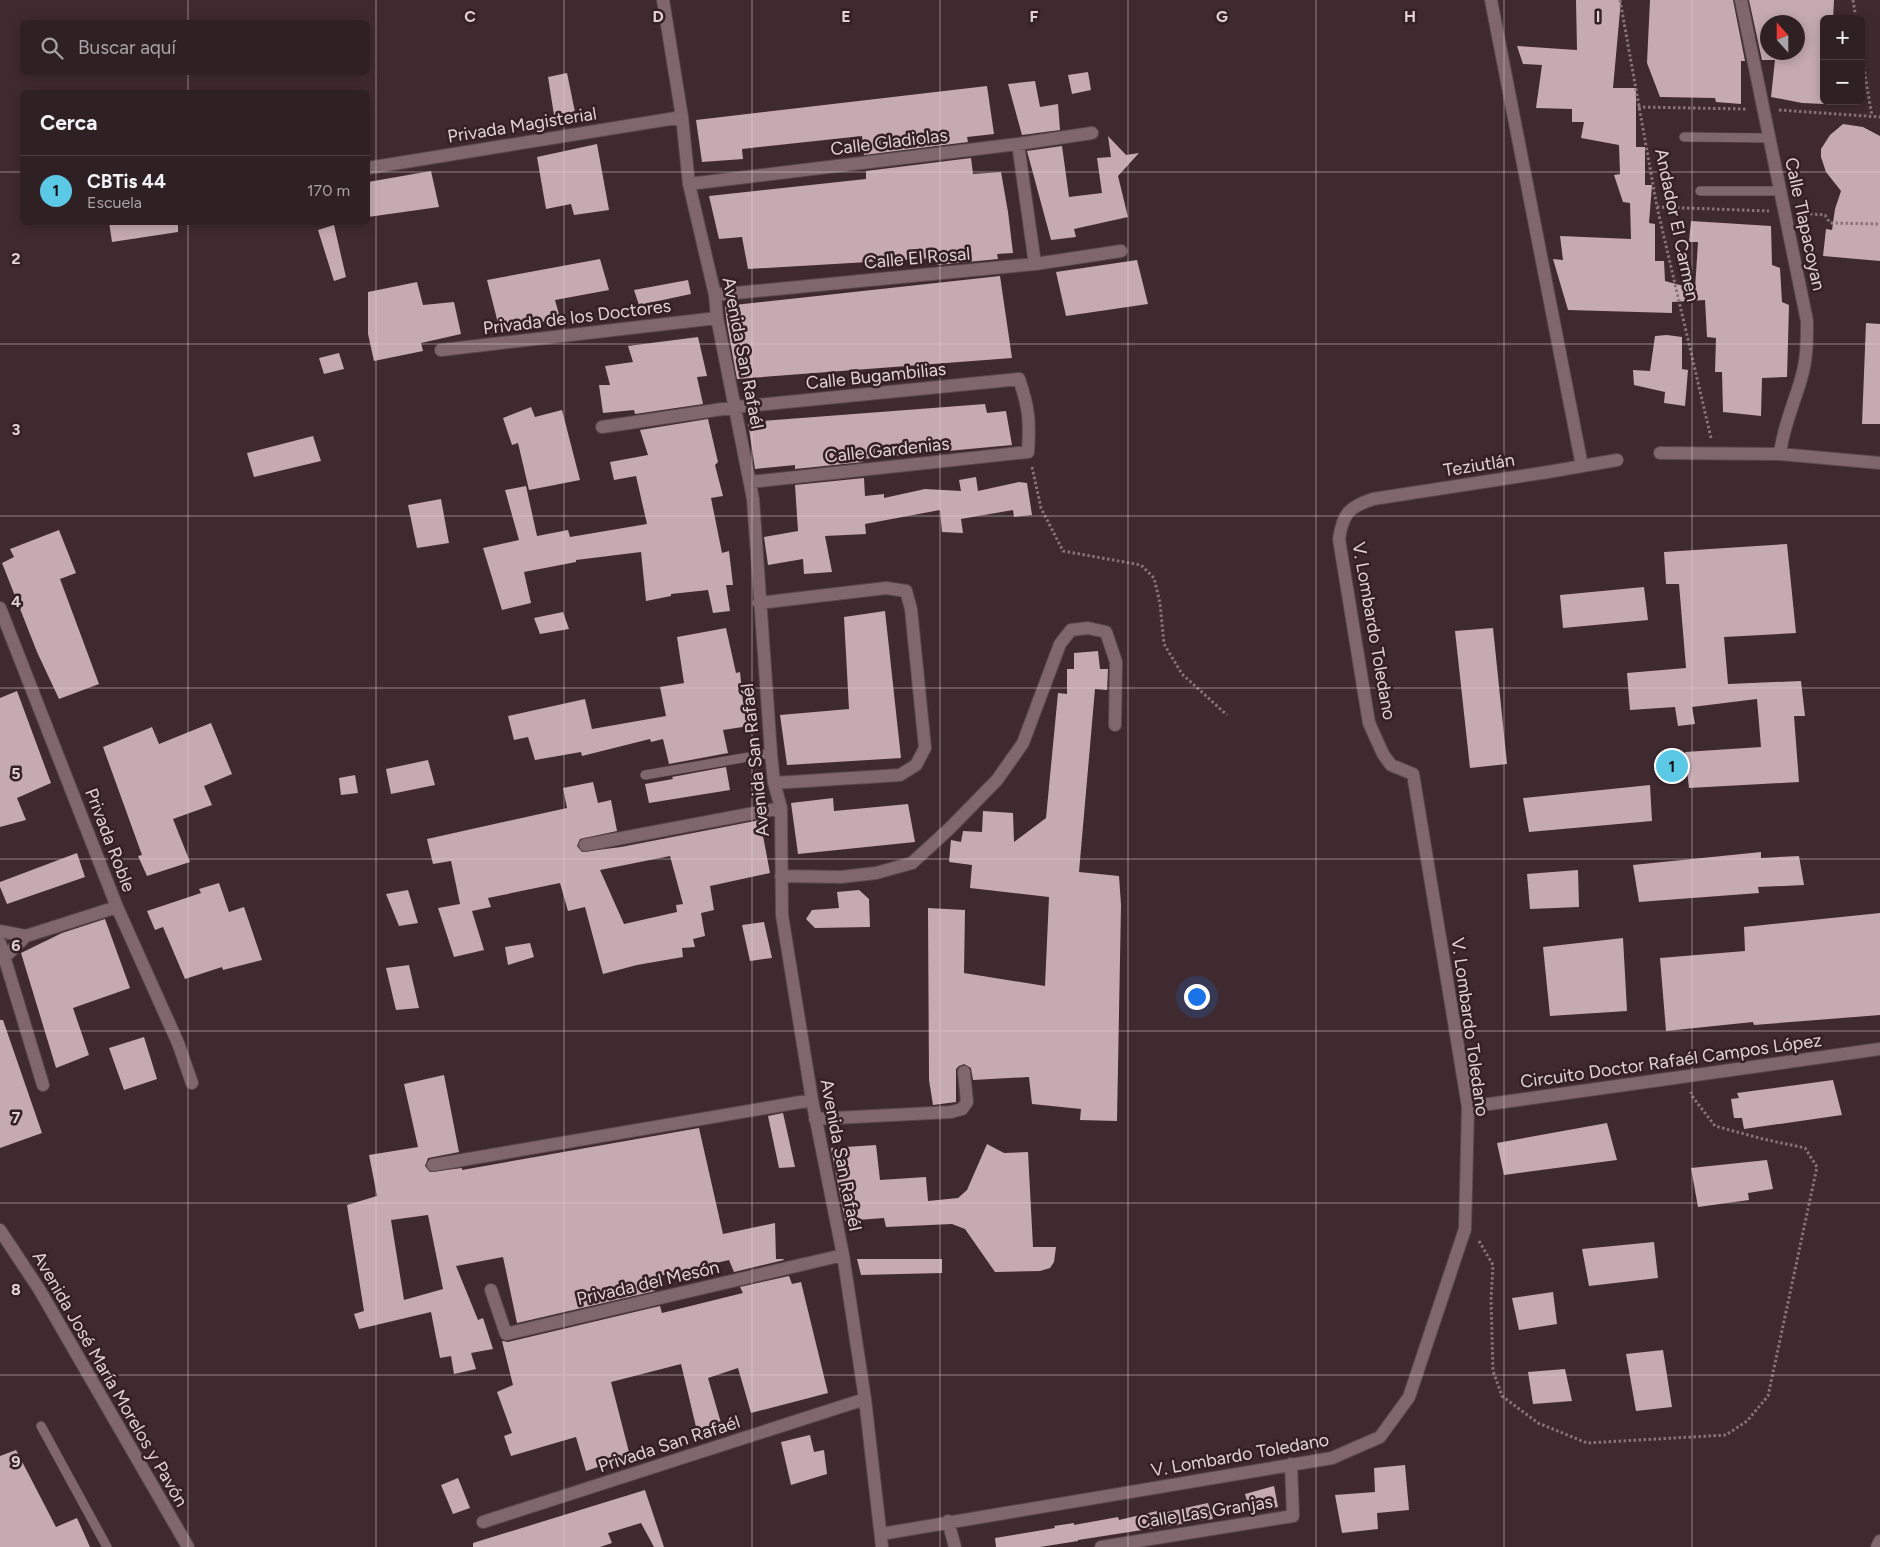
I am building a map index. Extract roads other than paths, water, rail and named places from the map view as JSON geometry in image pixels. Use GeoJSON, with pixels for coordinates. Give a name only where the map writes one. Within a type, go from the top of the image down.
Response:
{"type":"FeatureCollection","features":[{"type":"Feature","properties":{"kind":"street","name":"Avenida San Rafaél"},"geometry":{"type":"LineString","coordinates":[[663,0],[682,116],[689,184],[715,295],[753,499],[771,753],[774,783],[781,808],[782,915],[815,1119],[843,1255],[865,1399],[882,1547]]}},
{"type":"Feature","properties":{"kind":"street"},"geometry":{"type":"LineString","coordinates":[[1491,0],[1582,466]]}},
{"type":"Feature","properties":{"kind":"street","name":"Calle Tlapacoyan"},"geometry":{"type":"LineString","coordinates":[[1741,0],[1807,321],[1807,345],[1802,377],[1782,435],[1780,454]]}},
{"type":"Feature","properties":{"kind":"street","name":"Privada Magisterial"},"geometry":{"type":"LineString","coordinates":[[370,168],[682,116]]}},
{"type":"Feature","properties":{"kind":"street","name":"Calle Gladiolas"},"geometry":{"type":"LineString","coordinates":[[689,184],[1018,144],[1092,133]]}},
{"type":"Feature","properties":{"kind":"street"},"geometry":{"type":"LineString","coordinates":[[1018,144],[1035,264]]}},
{"type":"Feature","properties":{"kind":"street","name":"Calle El Rosal"},"geometry":{"type":"LineString","coordinates":[[715,295],[1035,264],[1121,252]]}},
{"type":"Feature","properties":{"kind":"street","name":"Privada de los Doctores"},"geometry":{"type":"LineString","coordinates":[[441,350],[718,318]]}},
{"type":"Feature","properties":{"kind":"street","name":"Calle Bugambilias"},"geometry":{"type":"LineString","coordinates":[[602,427],[736,407],[1019,379],[1030,420],[1028,452]]}},
{"type":"Feature","properties":{"kind":"street","name":"Calle Gardenias"},"geometry":{"type":"LineString","coordinates":[[750,482],[1028,452]]}},
{"type":"Feature","properties":{"kind":"street"},"geometry":{"type":"LineString","coordinates":[[1660,454],[1780,454],[1880,463]]}},
{"type":"Feature","properties":{"kind":"street","name":"Teziutlán"},"geometry":{"type":"LineString","coordinates":[[1349,511],[1360,503],[1373,499],[1616,460]]}},
{"type":"Feature","properties":{"kind":"street","name":"V. Lombardo Toledano"},"geometry":{"type":"LineString","coordinates":[[881,1534],[948,1521],[1332,1458],[1380,1437],[1409,1397],[1465,1229],[1468,1107],[1413,774],[1391,765],[1383,754],[1369,723],[1340,539],[1342,521],[1349,511]]}},
{"type":"Feature","properties":{"kind":"street"},"geometry":{"type":"LineString","coordinates":[[759,604],[886,588],[906,591],[911,609],[925,748],[916,765],[900,775],[774,783]]}},
{"type":"Feature","properties":{"kind":"street","name":"Privada Roble"},"geometry":{"type":"LineString","coordinates":[[0,608],[117,907],[178,1043],[192,1083]]}},
{"type":"Feature","properties":{"kind":"street"},"geometry":{"type":"LineString","coordinates":[[781,876],[841,877],[876,873],[912,863],[949,829],[996,780],[1023,743],[1060,644],[1071,630],[1088,628],[1106,632],[1116,662],[1115,725]]}},
{"type":"Feature","properties":{"kind":"street"},"geometry":{"type":"LineString","coordinates":[[585,845],[781,808]]}},
{"type":"Feature","properties":{"kind":"street"},"geometry":{"type":"LineString","coordinates":[[3,958],[26,936],[117,907]]}},
{"type":"Feature","properties":{"kind":"street"},"geometry":{"type":"LineString","coordinates":[[0,931],[26,936]]}},
{"type":"Feature","properties":{"kind":"street"},"geometry":{"type":"LineString","coordinates":[[0,943],[43,1085]]}},
{"type":"Feature","properties":{"kind":"street","name":"Circuito Doctor Rafaél Campos López"},"geometry":{"type":"LineString","coordinates":[[1468,1107],[1880,1049]]}},
{"type":"Feature","properties":{"kind":"street"},"geometry":{"type":"LineString","coordinates":[[815,1119],[951,1112],[962,1108],[967,1102],[964,1072]]}},
{"type":"Feature","properties":{"kind":"street"},"geometry":{"type":"LineString","coordinates":[[433,1165],[812,1100]]}},
{"type":"Feature","properties":{"kind":"street","name":"Avenida José María Morelos y Pavón"},"geometry":{"type":"LineString","coordinates":[[0,1230],[39,1289],[188,1547]]}},
{"type":"Feature","properties":{"kind":"street","name":"Privada del Mesón"},"geometry":{"type":"LineString","coordinates":[[491,1290],[506,1334],[843,1255]]}},
{"type":"Feature","properties":{"kind":"street","name":"Privada San Rafaél"},"geometry":{"type":"LineString","coordinates":[[483,1522],[865,1399]]}},
{"type":"Feature","properties":{"kind":"street","name":"Calle Las Granjas"},"geometry":{"type":"LineString","coordinates":[[1101,1547],[1293,1516],[1291,1464]]}},
{"type":"Feature","properties":{"kind":"street"},"geometry":{"type":"LineString","coordinates":[[948,1521],[955,1547]]}},
{"type":"Feature","properties":{"kind":"street"},"geometry":{"type":"LineString","coordinates":[[1877,1547],[1880,1541]]}},
{"type":"Feature","properties":{"kind":"lane"},"geometry":{"type":"LineString","coordinates":[[1684,136],[1769,138]]}},
{"type":"Feature","properties":{"kind":"lane"},"geometry":{"type":"LineString","coordinates":[[1700,191],[1780,191]]}},
{"type":"Feature","properties":{"kind":"lane"},"geometry":{"type":"LineString","coordinates":[[645,775],[771,753]]}},
{"type":"Feature","properties":{"kind":"lane"},"geometry":{"type":"LineString","coordinates":[[41,1426],[107,1547]]}},
{"type":"Feature","properties":{"kind":"place","name":"CBTis 44"},"geometry":{"type":"Point","coordinates":[1672,766]}}]}
